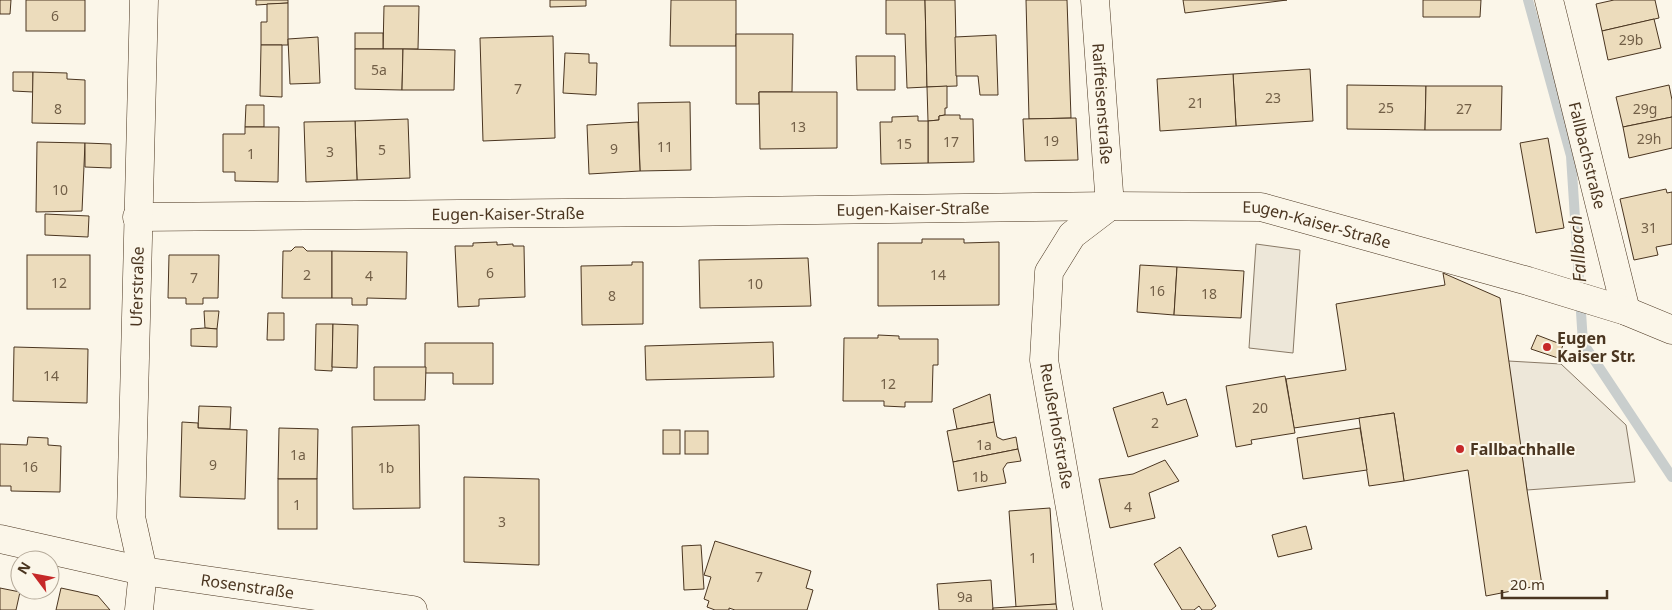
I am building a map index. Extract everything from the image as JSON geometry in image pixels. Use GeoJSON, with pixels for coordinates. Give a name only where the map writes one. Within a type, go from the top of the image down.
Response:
{"type":"FeatureCollection","features":[{"type":"Feature","properties":{"kind":"street","name":"Uferstraße"},"geometry":{"type":"LineString","coordinates":[[139,610],[143,571],[131,516],[137,217],[144,0]]}},
{"type":"Feature","properties":{"kind":"street","name":"Raiffeisenstraße"},"geometry":{"type":"LineString","coordinates":[[1095,0],[1110,206]]}},
{"type":"Feature","properties":{"kind":"street","name":"Fallbachstraße"},"geometry":{"type":"LineString","coordinates":[[1549,0],[1626,311]]}},
{"type":"Feature","properties":{"kind":"street","name":"Eugen-Kaiser-Straße"},"geometry":{"type":"LineString","coordinates":[[137,217],[1110,206],[1261,207],[1528,281],[1626,311],[1672,330]]}},
{"type":"Feature","properties":{"kind":"street","name":"Reußerhofstraße"},"geometry":{"type":"LineString","coordinates":[[1088,610],[1044,360],[1049,272],[1072,235],[1110,206]]}},
{"type":"Feature","properties":{"kind":"street","name":"Rosenstraße"},"geometry":{"type":"LineString","coordinates":[[0,539],[143,571],[413,610]]}},
{"type":"Feature","properties":{"kind":"shaded area"},"geometry":{"type":"Polygon","coordinates":[[[1256,244],[1300,250],[1293,353],[1249,348],[1256,244]]]}},
{"type":"Feature","properties":{"kind":"shaded area"},"geometry":{"type":"Polygon","coordinates":[[[1508,361],[1561,364],[1626,425],[1635,482],[1527,490],[1508,361]]]}},
{"type":"Feature","properties":{"kind":"building"},"geometry":{"type":"Polygon","coordinates":[[[0,0],[11,0],[10,14],[0,14],[0,0]]]}},
{"type":"Feature","properties":{"kind":"building"},"geometry":{"type":"Polygon","coordinates":[[[26,0],[85,0],[85,31],[26,31],[26,0]]]}},
{"type":"Feature","properties":{"kind":"building"},"geometry":{"type":"Polygon","coordinates":[[[256,0],[288,0],[288,3],[256,5],[256,0]]]}},
{"type":"Feature","properties":{"kind":"building"},"geometry":{"type":"Polygon","coordinates":[[[550,0],[586,0],[586,6],[550,7],[550,0]]]}},
{"type":"Feature","properties":{"kind":"building"},"geometry":{"type":"Polygon","coordinates":[[[671,0],[736,0],[736,46],[670,46],[671,0]]]}},
{"type":"Feature","properties":{"kind":"building"},"geometry":{"type":"Polygon","coordinates":[[[886,0],[925,0],[927,87],[907,88],[905,34],[886,34],[886,0]]]}},
{"type":"Feature","properties":{"kind":"building"},"geometry":{"type":"Polygon","coordinates":[[[925,0],[955,0],[957,86],[927,87],[925,0]]]}},
{"type":"Feature","properties":{"kind":"building"},"geometry":{"type":"Polygon","coordinates":[[[1026,0],[1067,0],[1071,118],[1029,119],[1026,0]]]}},
{"type":"Feature","properties":{"kind":"building"},"geometry":{"type":"Polygon","coordinates":[[[1183,0],[1287,0],[1185,13],[1183,0]]]}},
{"type":"Feature","properties":{"kind":"building"},"geometry":{"type":"Polygon","coordinates":[[[1423,0],[1481,0],[1480,17],[1423,17],[1423,0]]]}},
{"type":"Feature","properties":{"kind":"building"},"geometry":{"type":"Polygon","coordinates":[[[1614,0],[1655,0],[1659,18],[1602,31],[1596,4],[1614,0]]]}},
{"type":"Feature","properties":{"kind":"building"},"geometry":{"type":"Polygon","coordinates":[[[288,3],[288,45],[261,45],[261,22],[267,22],[267,4],[288,3]]]}},
{"type":"Feature","properties":{"kind":"building"},"geometry":{"type":"Polygon","coordinates":[[[384,6],[419,6],[418,49],[383,49],[384,6]]]}},
{"type":"Feature","properties":{"kind":"building"},"geometry":{"type":"Polygon","coordinates":[[[1654,19],[1661,48],[1608,60],[1602,31],[1654,19]]]}},
{"type":"Feature","properties":{"kind":"building"},"geometry":{"type":"Polygon","coordinates":[[[355,33],[383,33],[383,49],[355,49],[355,33]]]}},
{"type":"Feature","properties":{"kind":"building"},"geometry":{"type":"Polygon","coordinates":[[[736,34],[793,34],[792,92],[759,92],[759,104],[736,104],[736,34]]]}},
{"type":"Feature","properties":{"kind":"building"},"geometry":{"type":"Polygon","coordinates":[[[996,35],[998,95],[980,95],[978,76],[956,76],[955,37],[996,35]]]}},
{"type":"Feature","properties":{"kind":"building"},"geometry":{"type":"Polygon","coordinates":[[[553,36],[555,138],[483,141],[480,38],[553,36]]]}},
{"type":"Feature","properties":{"kind":"building"},"geometry":{"type":"Polygon","coordinates":[[[318,37],[320,83],[290,84],[288,39],[318,37]]]}},
{"type":"Feature","properties":{"kind":"building"},"geometry":{"type":"Polygon","coordinates":[[[261,45],[282,45],[282,97],[260,96],[261,45]]]}},
{"type":"Feature","properties":{"kind":"building"},"geometry":{"type":"Polygon","coordinates":[[[355,49],[403,49],[402,90],[355,89],[355,49]]]}},
{"type":"Feature","properties":{"kind":"building"},"geometry":{"type":"Polygon","coordinates":[[[403,49],[455,50],[454,90],[402,90],[403,49]]]}},
{"type":"Feature","properties":{"kind":"building"},"geometry":{"type":"Polygon","coordinates":[[[565,53],[589,54],[589,63],[597,63],[596,95],[563,93],[565,53]]]}},
{"type":"Feature","properties":{"kind":"building"},"geometry":{"type":"Polygon","coordinates":[[[856,56],[895,56],[895,90],[857,90],[856,56]]]}},
{"type":"Feature","properties":{"kind":"building"},"geometry":{"type":"Polygon","coordinates":[[[1310,69],[1313,121],[1236,126],[1233,74],[1310,69]]]}},
{"type":"Feature","properties":{"kind":"building"},"geometry":{"type":"Polygon","coordinates":[[[13,72],[33,72],[33,92],[13,91],[13,72]]]}},
{"type":"Feature","properties":{"kind":"building"},"geometry":{"type":"Polygon","coordinates":[[[33,72],[67,73],[67,79],[85,80],[85,124],[32,123],[33,72]]]}},
{"type":"Feature","properties":{"kind":"building"},"geometry":{"type":"Polygon","coordinates":[[[1233,74],[1236,126],[1160,131],[1157,79],[1233,74]]]}},
{"type":"Feature","properties":{"kind":"building"},"geometry":{"type":"Polygon","coordinates":[[[1347,85],[1426,86],[1425,130],[1347,129],[1347,85]]]}},
{"type":"Feature","properties":{"kind":"building"},"geometry":{"type":"Polygon","coordinates":[[[1669,85],[1672,100],[1672,117],[1623,127],[1616,97],[1669,85]]]}},
{"type":"Feature","properties":{"kind":"building"},"geometry":{"type":"Polygon","coordinates":[[[947,86],[947,108],[945,108],[945,115],[939,116],[939,120],[928,121],[927,87],[947,86]]]}},
{"type":"Feature","properties":{"kind":"building"},"geometry":{"type":"Polygon","coordinates":[[[1426,86],[1502,86],[1501,130],[1425,130],[1426,86]]]}},
{"type":"Feature","properties":{"kind":"building"},"geometry":{"type":"Polygon","coordinates":[[[759,92],[837,92],[837,148],[760,149],[759,92]]]}},
{"type":"Feature","properties":{"kind":"building"},"geometry":{"type":"Polygon","coordinates":[[[690,102],[691,170],[640,171],[638,103],[690,102]]]}},
{"type":"Feature","properties":{"kind":"building"},"geometry":{"type":"Polygon","coordinates":[[[246,105],[264,105],[264,127],[245,127],[246,105]]]}},
{"type":"Feature","properties":{"kind":"building"},"geometry":{"type":"Polygon","coordinates":[[[960,115],[960,119],[973,119],[974,162],[928,163],[928,121],[939,120],[939,116],[960,115]]]}},
{"type":"Feature","properties":{"kind":"building"},"geometry":{"type":"Polygon","coordinates":[[[918,116],[918,121],[928,121],[928,163],[881,164],[880,122],[892,122],[892,117],[918,116]]]}},
{"type":"Feature","properties":{"kind":"building"},"geometry":{"type":"Polygon","coordinates":[[[1672,117],[1672,148],[1629,158],[1623,127],[1672,117]]]}},
{"type":"Feature","properties":{"kind":"building"},"geometry":{"type":"Polygon","coordinates":[[[1076,118],[1078,160],[1025,161],[1023,119],[1076,118]]]}},
{"type":"Feature","properties":{"kind":"building"},"geometry":{"type":"Polygon","coordinates":[[[408,119],[410,178],[357,180],[355,121],[408,119]]]}},
{"type":"Feature","properties":{"kind":"building"},"geometry":{"type":"Polygon","coordinates":[[[355,121],[357,180],[306,182],[304,122],[355,121]]]}},
{"type":"Feature","properties":{"kind":"building"},"geometry":{"type":"Polygon","coordinates":[[[638,122],[640,171],[589,174],[587,125],[638,122]]]}},
{"type":"Feature","properties":{"kind":"building"},"geometry":{"type":"Polygon","coordinates":[[[245,127],[279,127],[278,182],[235,181],[235,172],[223,172],[223,134],[245,134],[245,127]]]}},
{"type":"Feature","properties":{"kind":"building"},"geometry":{"type":"Polygon","coordinates":[[[1548,138],[1564,228],[1536,233],[1520,143],[1548,138]]]}},
{"type":"Feature","properties":{"kind":"building"},"geometry":{"type":"Polygon","coordinates":[[[37,142],[85,143],[82,211],[36,212],[37,142]]]}},
{"type":"Feature","properties":{"kind":"building"},"geometry":{"type":"Polygon","coordinates":[[[85,143],[111,144],[111,168],[85,167],[85,143]]]}},
{"type":"Feature","properties":{"kind":"building"},"geometry":{"type":"Polygon","coordinates":[[[1666,189],[1667,193],[1672,192],[1672,244],[1656,247],[1658,255],[1634,260],[1620,199],[1666,189]]]}},
{"type":"Feature","properties":{"kind":"building"},"geometry":{"type":"Polygon","coordinates":[[[45,214],[89,216],[88,237],[45,235],[45,214]]]}},
{"type":"Feature","properties":{"kind":"building"},"geometry":{"type":"Polygon","coordinates":[[[922,239],[964,239],[964,243],[999,242],[999,305],[878,306],[878,243],[922,243],[922,239]]]}},
{"type":"Feature","properties":{"kind":"building"},"geometry":{"type":"Polygon","coordinates":[[[497,242],[497,245],[513,244],[513,246],[524,246],[525,297],[479,299],[479,306],[458,307],[455,246],[473,246],[473,243],[497,242]]]}},
{"type":"Feature","properties":{"kind":"building"},"geometry":{"type":"Polygon","coordinates":[[[295,247],[303,247],[307,251],[332,251],[332,298],[282,298],[283,251],[291,251],[295,247]]]}},
{"type":"Feature","properties":{"kind":"building"},"geometry":{"type":"Polygon","coordinates":[[[332,251],[407,252],[406,299],[367,298],[367,305],[352,305],[352,298],[332,298],[332,251]]]}},
{"type":"Feature","properties":{"kind":"building"},"geometry":{"type":"Polygon","coordinates":[[[27,255],[90,255],[90,309],[27,309],[27,255]]]}},
{"type":"Feature","properties":{"kind":"building"},"geometry":{"type":"Polygon","coordinates":[[[169,255],[219,255],[218,298],[203,298],[203,304],[186,304],[186,298],[168,298],[169,255]]]}},
{"type":"Feature","properties":{"kind":"building"},"geometry":{"type":"Polygon","coordinates":[[[808,258],[811,306],[700,308],[699,260],[808,258]]]}},
{"type":"Feature","properties":{"kind":"building"},"geometry":{"type":"Polygon","coordinates":[[[632,262],[643,262],[643,324],[582,325],[581,266],[632,265],[632,262]]]}},
{"type":"Feature","properties":{"kind":"building"},"geometry":{"type":"Polygon","coordinates":[[[1140,265],[1177,267],[1174,315],[1137,312],[1140,265]]]}},
{"type":"Feature","properties":{"kind":"building"},"geometry":{"type":"Polygon","coordinates":[[[1177,267],[1244,271],[1241,318],[1174,315],[1177,267]]]}},
{"type":"Feature","properties":{"kind":"building","name":"Fallbachhalle"},"geometry":{"type":"Polygon","coordinates":[[[1443,273],[1500,298],[1542,585],[1486,596],[1468,470],[1404,481],[1394,413],[1294,428],[1286,379],[1346,370],[1336,304],[1445,285],[1443,273]]]}},
{"type":"Feature","properties":{"kind":"building"},"geometry":{"type":"Polygon","coordinates":[[[204,311],[219,311],[217,329],[205,328],[204,311]]]}},
{"type":"Feature","properties":{"kind":"building"},"geometry":{"type":"Polygon","coordinates":[[[268,313],[284,313],[284,340],[267,340],[268,313]]]}},
{"type":"Feature","properties":{"kind":"building"},"geometry":{"type":"Polygon","coordinates":[[[316,324],[333,324],[332,371],[315,370],[316,324]]]}},
{"type":"Feature","properties":{"kind":"building"},"geometry":{"type":"Polygon","coordinates":[[[333,324],[358,325],[357,368],[332,367],[333,324]]]}},
{"type":"Feature","properties":{"kind":"building"},"geometry":{"type":"Polygon","coordinates":[[[191,329],[217,329],[217,347],[191,346],[191,329]]]}},
{"type":"Feature","properties":{"kind":"building"},"geometry":{"type":"Polygon","coordinates":[[[878,335],[899,336],[899,339],[938,339],[938,365],[933,365],[932,402],[905,402],[905,407],[884,406],[884,401],[843,401],[844,338],[878,338],[878,335]]]}},
{"type":"Feature","properties":{"kind":"building","name":"Eugen Kaiser Str."},"geometry":{"type":"Polygon","coordinates":[[[1537,335],[1563,345],[1558,358],[1531,349],[1537,335]]]}},
{"type":"Feature","properties":{"kind":"building"},"geometry":{"type":"Polygon","coordinates":[[[773,342],[774,377],[646,380],[645,346],[773,342]]]}},
{"type":"Feature","properties":{"kind":"building"},"geometry":{"type":"Polygon","coordinates":[[[425,343],[493,343],[493,384],[453,384],[453,373],[425,373],[425,343]]]}},
{"type":"Feature","properties":{"kind":"building"},"geometry":{"type":"Polygon","coordinates":[[[14,347],[88,349],[87,403],[13,401],[14,347]]]}},
{"type":"Feature","properties":{"kind":"building"},"geometry":{"type":"Polygon","coordinates":[[[374,367],[426,367],[425,400],[374,400],[374,367]]]}},
{"type":"Feature","properties":{"kind":"building"},"geometry":{"type":"Polygon","coordinates":[[[1285,376],[1295,433],[1251,440],[1252,444],[1236,447],[1226,386],[1285,376]]]}},
{"type":"Feature","properties":{"kind":"building"},"geometry":{"type":"Polygon","coordinates":[[[1163,392],[1167,405],[1186,399],[1198,436],[1128,457],[1113,408],[1163,392]]]}},
{"type":"Feature","properties":{"kind":"building"},"geometry":{"type":"Polygon","coordinates":[[[990,394],[994,422],[957,429],[953,409],[990,394]]]}},
{"type":"Feature","properties":{"kind":"building"},"geometry":{"type":"Polygon","coordinates":[[[199,406],[231,407],[230,429],[198,428],[199,406]]]}},
{"type":"Feature","properties":{"kind":"building"},"geometry":{"type":"Polygon","coordinates":[[[1394,413],[1404,481],[1369,486],[1359,418],[1394,413]]]}},
{"type":"Feature","properties":{"kind":"building"},"geometry":{"type":"Polygon","coordinates":[[[182,422],[198,423],[198,428],[247,430],[245,499],[180,497],[182,422]]]}},
{"type":"Feature","properties":{"kind":"building"},"geometry":{"type":"Polygon","coordinates":[[[994,422],[997,437],[1003,440],[1016,437],[1018,449],[953,462],[947,431],[994,422]]]}},
{"type":"Feature","properties":{"kind":"building"},"geometry":{"type":"Polygon","coordinates":[[[419,425],[420,508],[353,509],[352,427],[419,425]]]}},
{"type":"Feature","properties":{"kind":"building"},"geometry":{"type":"Polygon","coordinates":[[[279,428],[318,429],[317,479],[278,479],[279,428]]]}},
{"type":"Feature","properties":{"kind":"building"},"geometry":{"type":"Polygon","coordinates":[[[1360,428],[1367,470],[1303,479],[1297,438],[1360,428]]]}},
{"type":"Feature","properties":{"kind":"building"},"geometry":{"type":"Polygon","coordinates":[[[663,430],[680,430],[680,454],[663,454],[663,430]]]}},
{"type":"Feature","properties":{"kind":"building"},"geometry":{"type":"Polygon","coordinates":[[[685,431],[708,431],[708,454],[685,454],[685,431]]]}},
{"type":"Feature","properties":{"kind":"building"},"geometry":{"type":"Polygon","coordinates":[[[28,437],[48,438],[48,445],[61,446],[60,492],[11,491],[11,486],[0,486],[0,444],[27,445],[28,437]]]}},
{"type":"Feature","properties":{"kind":"building"},"geometry":{"type":"Polygon","coordinates":[[[1018,449],[1021,461],[1007,463],[1003,469],[1006,483],[958,491],[953,462],[1018,449]]]}},
{"type":"Feature","properties":{"kind":"building"},"geometry":{"type":"Polygon","coordinates":[[[1165,460],[1179,481],[1149,493],[1155,518],[1110,528],[1099,479],[1133,474],[1165,460]]]}},
{"type":"Feature","properties":{"kind":"building"},"geometry":{"type":"Polygon","coordinates":[[[464,477],[539,479],[539,565],[464,562],[464,477]]]}},
{"type":"Feature","properties":{"kind":"building"},"geometry":{"type":"Polygon","coordinates":[[[278,479],[317,479],[317,529],[278,529],[278,479]]]}},
{"type":"Feature","properties":{"kind":"building"},"geometry":{"type":"Polygon","coordinates":[[[1050,508],[1056,604],[1016,607],[1009,511],[1050,508]]]}},
{"type":"Feature","properties":{"kind":"building"},"geometry":{"type":"Polygon","coordinates":[[[1306,526],[1312,549],[1278,557],[1272,535],[1306,526]]]}},
{"type":"Feature","properties":{"kind":"building"},"geometry":{"type":"Polygon","coordinates":[[[715,541],[811,571],[806,588],[813,590],[807,610],[735,610],[729,608],[729,610],[715,610],[707,607],[709,601],[704,599],[711,577],[704,575],[715,541]]]}},
{"type":"Feature","properties":{"kind":"building"},"geometry":{"type":"Polygon","coordinates":[[[701,545],[704,589],[684,590],[682,546],[701,545]]]}},
{"type":"Feature","properties":{"kind":"building"},"geometry":{"type":"Polygon","coordinates":[[[1180,547],[1216,606],[1211,610],[1202,610],[1199,606],[1194,610],[1182,610],[1154,564],[1180,547]]]}},
{"type":"Feature","properties":{"kind":"building"},"geometry":{"type":"Polygon","coordinates":[[[991,580],[993,610],[939,610],[937,584],[991,580]]]}},
{"type":"Feature","properties":{"kind":"building"},"geometry":{"type":"Polygon","coordinates":[[[0,588],[10,590],[10,600],[18,600],[16,610],[0,610],[0,588]]]}},
{"type":"Feature","properties":{"kind":"building"},"geometry":{"type":"Polygon","coordinates":[[[61,588],[98,596],[110,610],[56,610],[58,600],[60,600],[61,588]]]}},
{"type":"Feature","properties":{"kind":"building"},"geometry":{"type":"Polygon","coordinates":[[[1056,604],[1057,610],[993,610],[993,608],[1056,604]]]}},
{"type":"Feature","properties":{"kind":"waterway","name":"Fallbach"},"geometry":{"type":"LineString","coordinates":[[1528,0],[1571,156],[1583,343],[1672,477]]}},
{"type":"Feature","properties":{"kind":"place","name":"Eugen Kaiser Str."},"geometry":{"type":"Point","coordinates":[1547,347]}},
{"type":"Feature","properties":{"kind":"place","name":"Fallbachhalle"},"geometry":{"type":"Point","coordinates":[1460,449]}}]}
